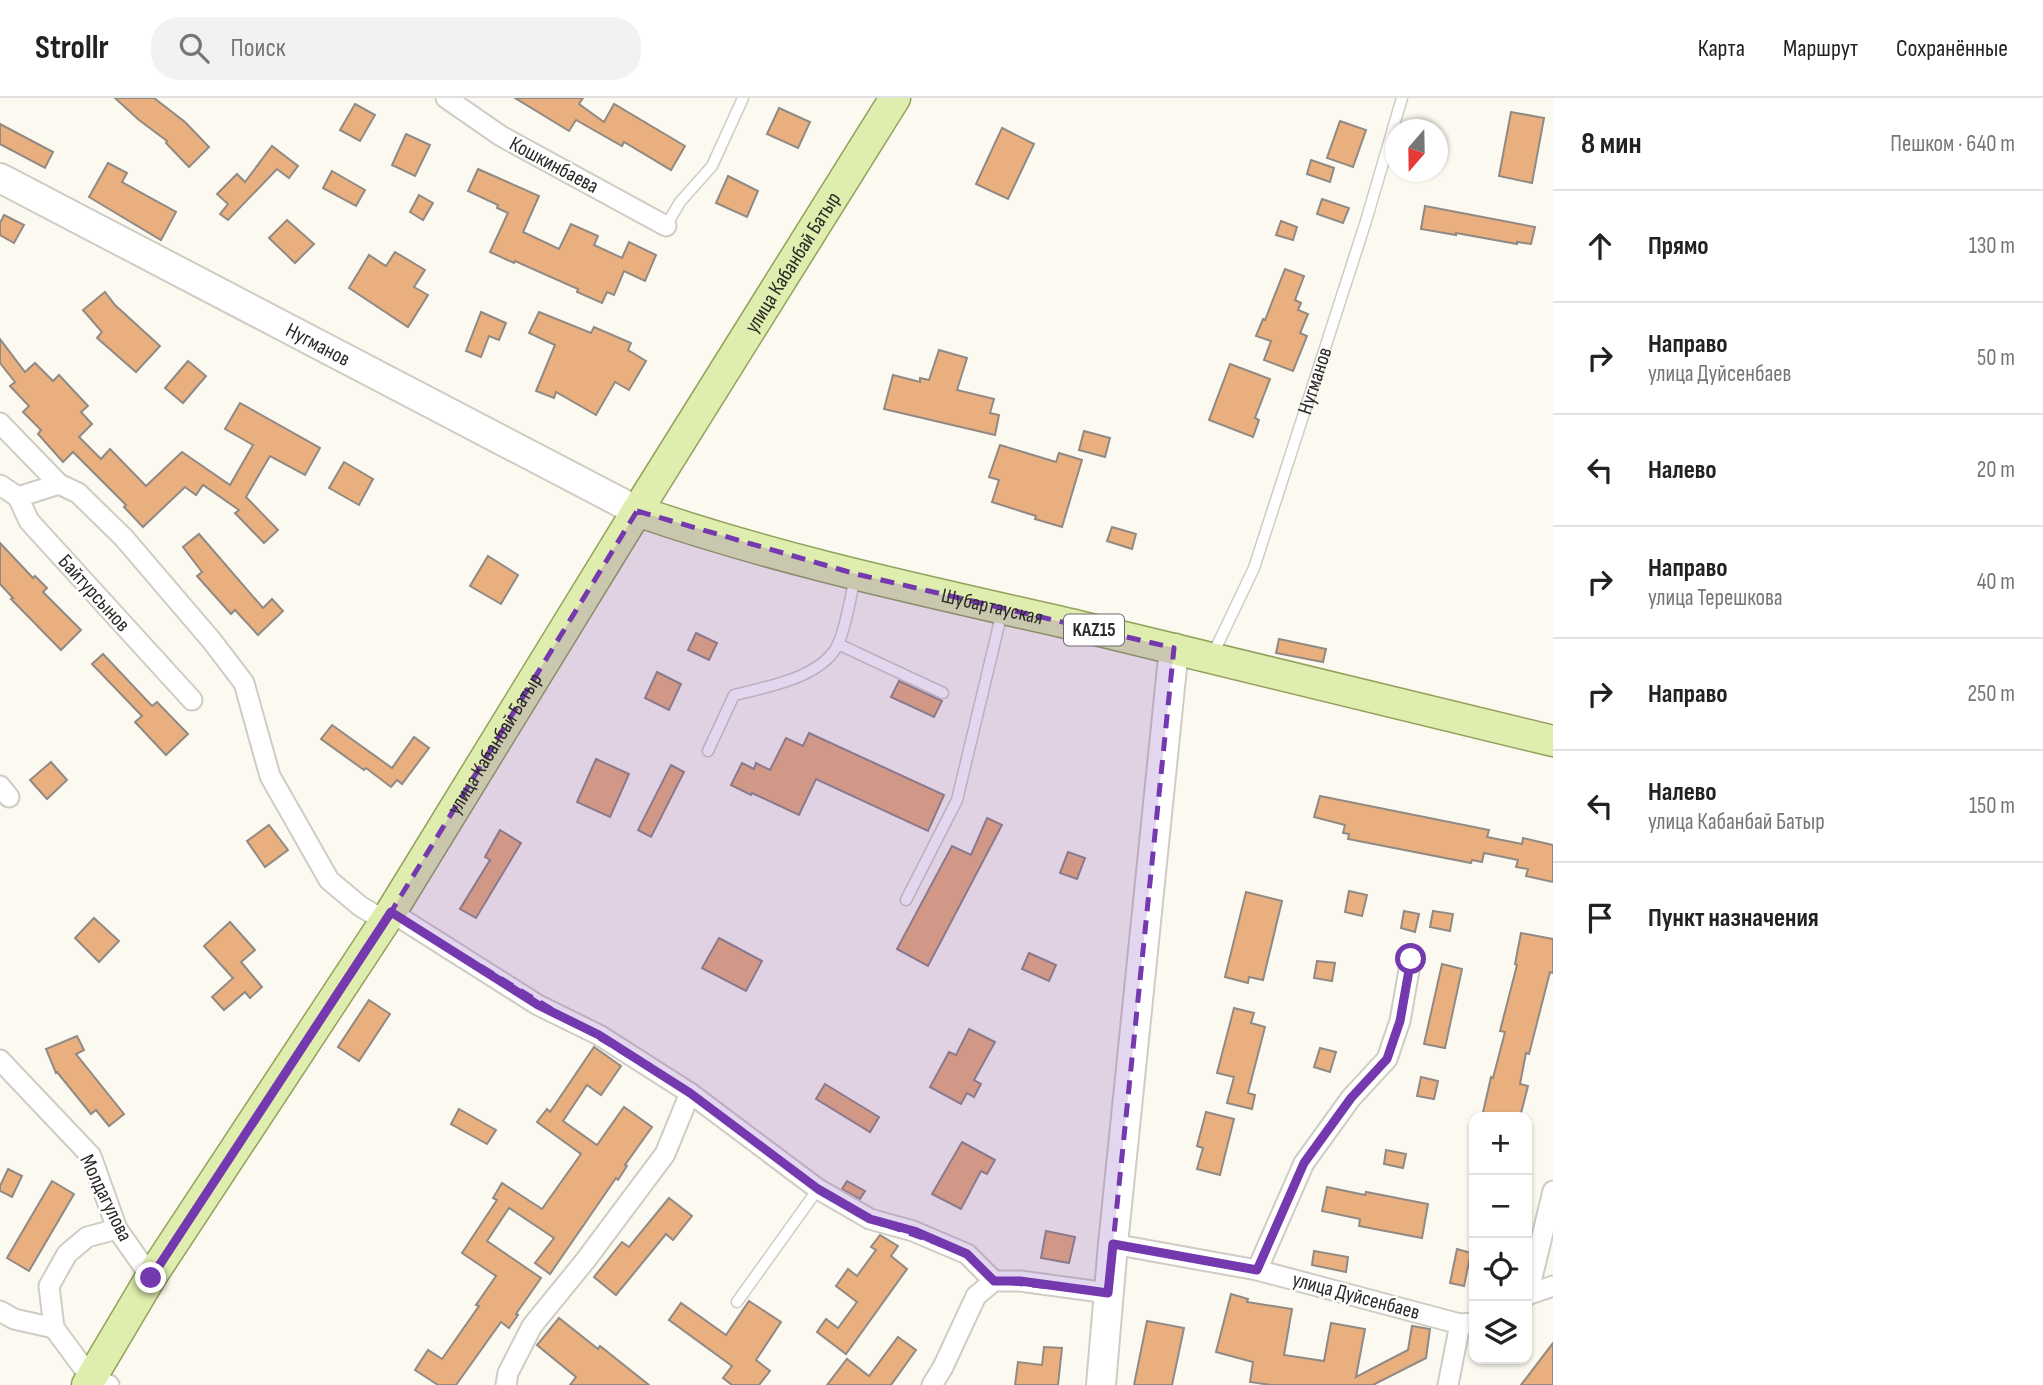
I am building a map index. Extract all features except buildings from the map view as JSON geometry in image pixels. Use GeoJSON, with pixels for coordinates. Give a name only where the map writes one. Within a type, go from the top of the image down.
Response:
{"type":"FeatureCollection","features":[{"type":"Feature","properties":{"kind":"main road","name":"улица Кабанбай Батыр"},"geometry":{"type":"LineString","coordinates":[[96,1383],[151,1278],[388,916],[895,98]]}},
{"type":"Feature","properties":{"kind":"main road","name":"Шубартауская"},"geometry":{"type":"LineString","coordinates":[[637,511],[700,533],[856,574],[1174,648],[1553,741]]}},
{"type":"Feature","properties":{"kind":"street","name":"Кошкинбаева"},"geometry":{"type":"LineString","coordinates":[[446,98],[501,136],[666,226]]}},
{"type":"Feature","properties":{"kind":"street","name":"Нугманов"},"geometry":{"type":"LineString","coordinates":[[0,178],[637,511]]}},
{"type":"Feature","properties":{"kind":"street"},"geometry":{"type":"LineString","coordinates":[[0,423],[59,484],[78,494],[124,538],[212,641],[244,683],[270,776],[329,880],[360,906],[388,916],[538,1005],[599,1035],[690,1093],[818,1189],[870,1219],[914,1231],[967,1254],[994,1281]]}},
{"type":"Feature","properties":{"kind":"street"},"geometry":{"type":"LineString","coordinates":[[18,497],[59,484]]}},
{"type":"Feature","properties":{"kind":"street","name":"Байтурсынов"},"geometry":{"type":"LineString","coordinates":[[0,485],[18,497],[29,521],[192,700]]}},
{"type":"Feature","properties":{"kind":"street"},"geometry":{"type":"LineString","coordinates":[[1101,1385],[1108,1293],[1174,648]]}},
{"type":"Feature","properties":{"kind":"street"},"geometry":{"type":"LineString","coordinates":[[1257,1270],[1304,1163],[1351,1098],[1387,1059],[1400,1021],[1411,959]]}},
{"type":"Feature","properties":{"kind":"street","name":"Молдагулова"},"geometry":{"type":"LineString","coordinates":[[0,1060],[91,1156],[117,1229],[151,1278]]}},
{"type":"Feature","properties":{"kind":"street"},"geometry":{"type":"LineString","coordinates":[[506,1385],[508,1373],[532,1326],[585,1261],[665,1154],[690,1093]]}},
{"type":"Feature","properties":{"kind":"street"},"geometry":{"type":"LineString","coordinates":[[1532,1274],[1553,1191]]}},
{"type":"Feature","properties":{"kind":"street"},"geometry":{"type":"LineString","coordinates":[[96,1383],[54,1328],[49,1286],[67,1254],[87,1237],[117,1229]]}},
{"type":"Feature","properties":{"kind":"street","name":"улица Дуйсенбаев"},"geometry":{"type":"LineString","coordinates":[[1113,1244],[1257,1270],[1467,1323]]}},
{"type":"Feature","properties":{"kind":"street"},"geometry":{"type":"LineString","coordinates":[[932,1385],[944,1376],[976,1296],[994,1281],[1020,1281],[1108,1293]]}},
{"type":"Feature","properties":{"kind":"street"},"geometry":{"type":"LineString","coordinates":[[1532,1292],[1553,1286]]}},
{"type":"Feature","properties":{"kind":"street"},"geometry":{"type":"LineString","coordinates":[[0,1311],[14,1319],[54,1328]]}},
{"type":"Feature","properties":{"kind":"street"},"geometry":{"type":"LineString","coordinates":[[1448,1385],[1467,1323]]}},
{"type":"Feature","properties":{"kind":"lane"},"geometry":{"type":"LineString","coordinates":[[666,226],[680,202],[712,166],[744,98]]}},
{"type":"Feature","properties":{"kind":"lane","name":"Нугманов"},"geometry":{"type":"LineString","coordinates":[[1212,658],[1254,568],[1362,234],[1402,98]]}},
{"type":"Feature","properties":{"kind":"lane"},"geometry":{"type":"LineString","coordinates":[[708,751],[734,695],[780,684],[821,666],[838,645],[856,574]]}},
{"type":"Feature","properties":{"kind":"lane"},"geometry":{"type":"LineString","coordinates":[[906,900],[957,800],[1003,608]]}},
{"type":"Feature","properties":{"kind":"lane"},"geometry":{"type":"LineString","coordinates":[[838,645],[943,693]]}},
{"type":"Feature","properties":{"kind":"lane"},"geometry":{"type":"LineString","coordinates":[[737,1302],[818,1189]]}},
{"type":"Feature","properties":{"kind":"highlighted area"},"geometry":{"type":"Polygon","coordinates":[[[637,511],[856,574],[1174,648],[1108,1293],[994,1281],[967,1254],[870,1219],[818,1189],[690,1093],[391,912],[637,511]]]}},
{"type":"Feature","properties":{"kind":"route"},"geometry":{"type":"LineString","coordinates":[[151,1278],[391,912],[538,1005],[599,1035],[690,1093],[818,1189],[870,1219],[914,1231],[967,1254],[994,1281],[1020,1281],[1108,1293],[1113,1244],[1257,1270],[1304,1163],[1351,1098],[1387,1059],[1400,1021],[1411,959]]}}]}
